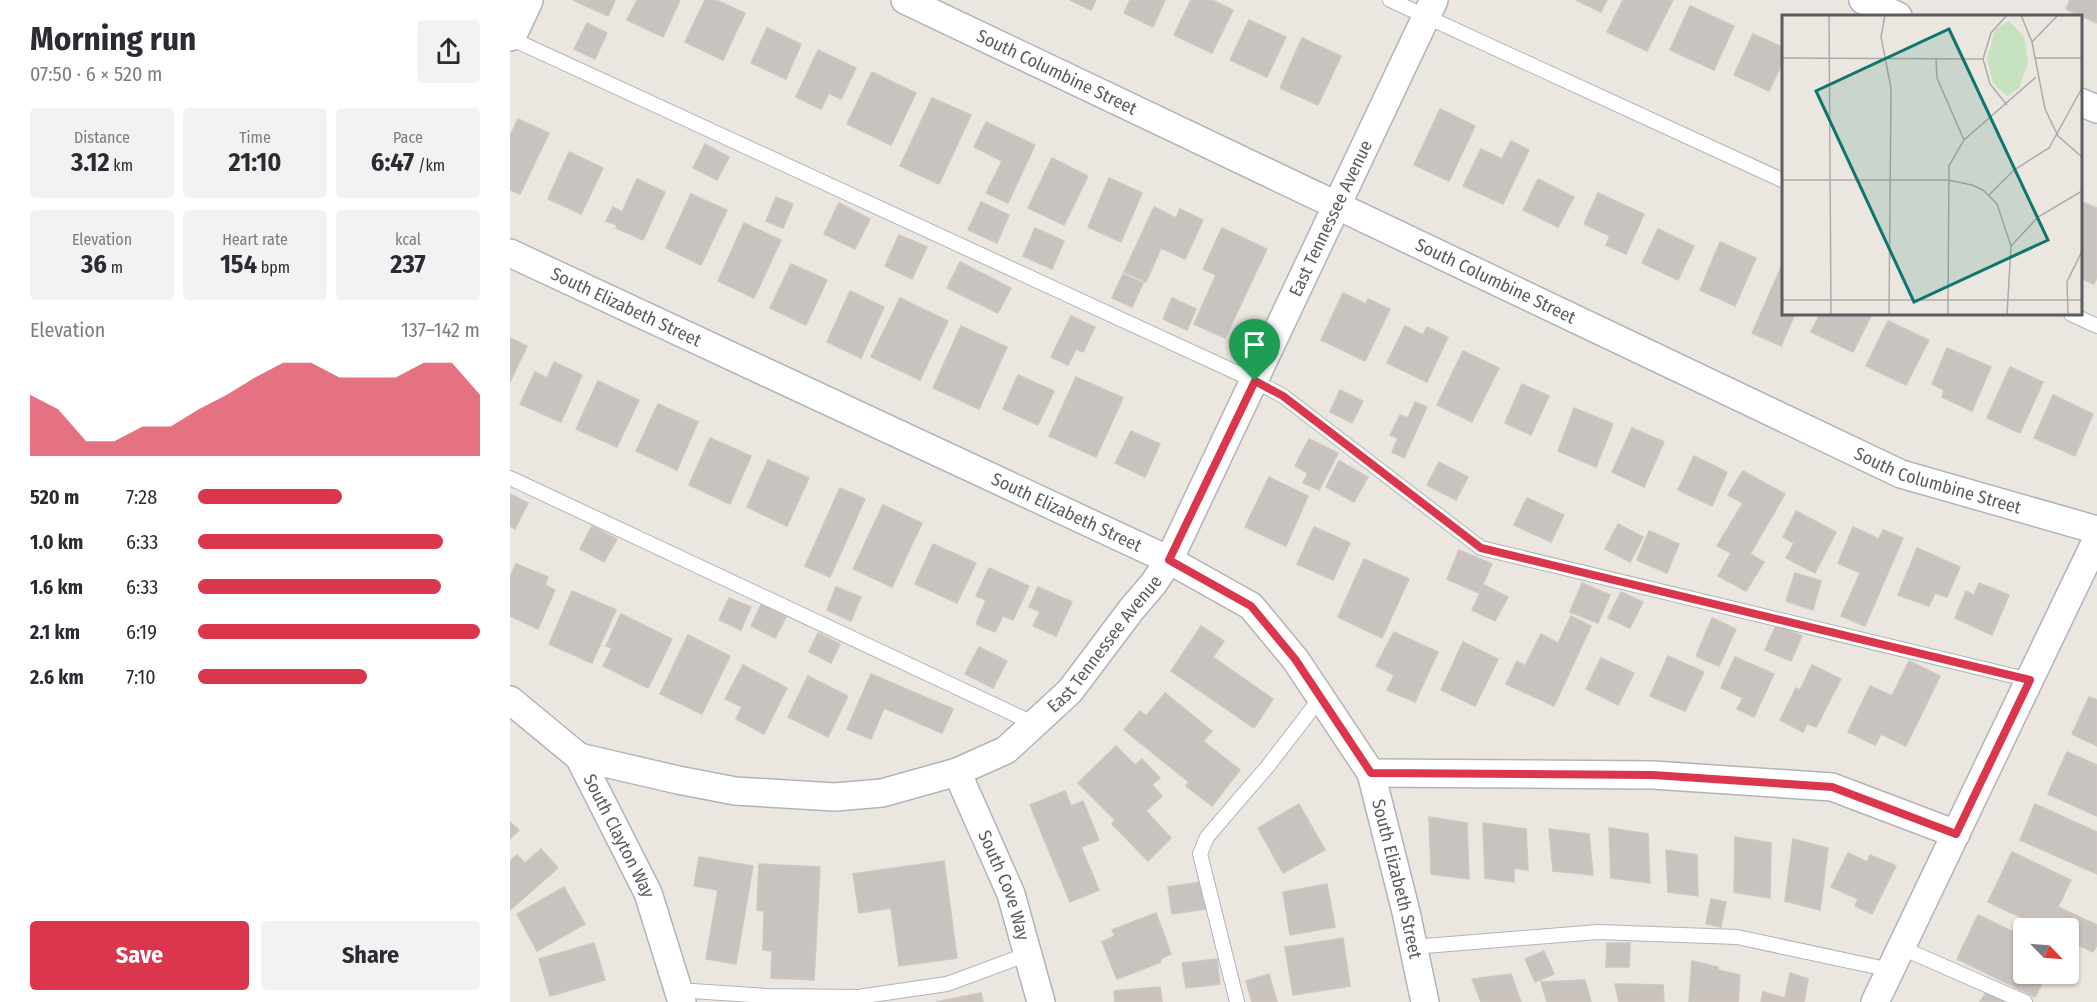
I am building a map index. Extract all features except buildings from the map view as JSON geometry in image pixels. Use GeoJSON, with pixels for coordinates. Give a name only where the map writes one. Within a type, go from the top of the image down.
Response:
{"type":"FeatureCollection","features":[{"type":"Feature","properties":{"kind":"street"},"geometry":{"type":"LineString","coordinates":[[510,36],[526,0]]}},
{"type":"Feature","properties":{"kind":"street","name":"South Columbine Street"},"geometry":{"type":"LineString","coordinates":[[905,0],[1900,474],[2097,530]]}},
{"type":"Feature","properties":{"kind":"street"},"geometry":{"type":"LineString","coordinates":[[1863,0],[1897,15]]}},
{"type":"Feature","properties":{"kind":"street","name":"East Tennessee Avenue"},"geometry":{"type":"LineString","coordinates":[[579,757],[735,791],[835,797],[882,793],[957,772],[1006,750],[1070,691],[1154,583],[1169,560],[1338,207],[1430,8]]}},
{"type":"Feature","properties":{"kind":"street"},"geometry":{"type":"LineString","coordinates":[[2082,103],[2097,109]]}},
{"type":"Feature","properties":{"kind":"street","name":"South Elizabeth Street"},"geometry":{"type":"LineString","coordinates":[[510,253],[1169,560],[1251,606],[1295,659],[1371,773],[1406,912],[1425,1002]]}},
{"type":"Feature","properties":{"kind":"street"},"geometry":{"type":"LineString","coordinates":[[1875,1002],[2097,539]]}},
{"type":"Feature","properties":{"kind":"street","name":"South Clayton Way"},"geometry":{"type":"LineString","coordinates":[[510,700],[579,757],[648,892],[680,996]]}},
{"type":"Feature","properties":{"kind":"street","name":"South Cove Way"},"geometry":{"type":"LineString","coordinates":[[957,772],[1011,894],[1041,1002]]}},
{"type":"Feature","properties":{"kind":"street"},"geometry":{"type":"LineString","coordinates":[[1371,773],[1653,775],[1832,787],[1956,834]]}},
{"type":"Feature","properties":{"kind":"lane"},"geometry":{"type":"LineString","coordinates":[[1390,0],[1430,8],[1782,180]]}},
{"type":"Feature","properties":{"kind":"lane"},"geometry":{"type":"LineString","coordinates":[[510,36],[1255,381],[1283,396],[1481,548],[2030,680]]}},
{"type":"Feature","properties":{"kind":"lane"},"geometry":{"type":"LineString","coordinates":[[2073,315],[2097,326]]}},
{"type":"Feature","properties":{"kind":"lane"},"geometry":{"type":"LineString","coordinates":[[510,478],[1035,724]]}},
{"type":"Feature","properties":{"kind":"lane"},"geometry":{"type":"LineString","coordinates":[[1237,1002],[1200,854],[1207,837],[1268,766],[1321,697]]}},
{"type":"Feature","properties":{"kind":"lane"},"geometry":{"type":"LineString","coordinates":[[1413,948],[1598,932],[1737,937],[1896,959],[2025,1002]]}},
{"type":"Feature","properties":{"kind":"lane"},"geometry":{"type":"LineString","coordinates":[[680,996],[766,996],[858,1000],[947,984],[1028,954]]}},
{"type":"Feature","properties":{"kind":"route"},"geometry":{"type":"LineString","coordinates":[[1255,381],[1283,396],[1481,548],[2030,680],[1956,834],[1832,787],[1653,775],[1371,773],[1295,659],[1251,606],[1169,560],[1255,381]]}}]}
